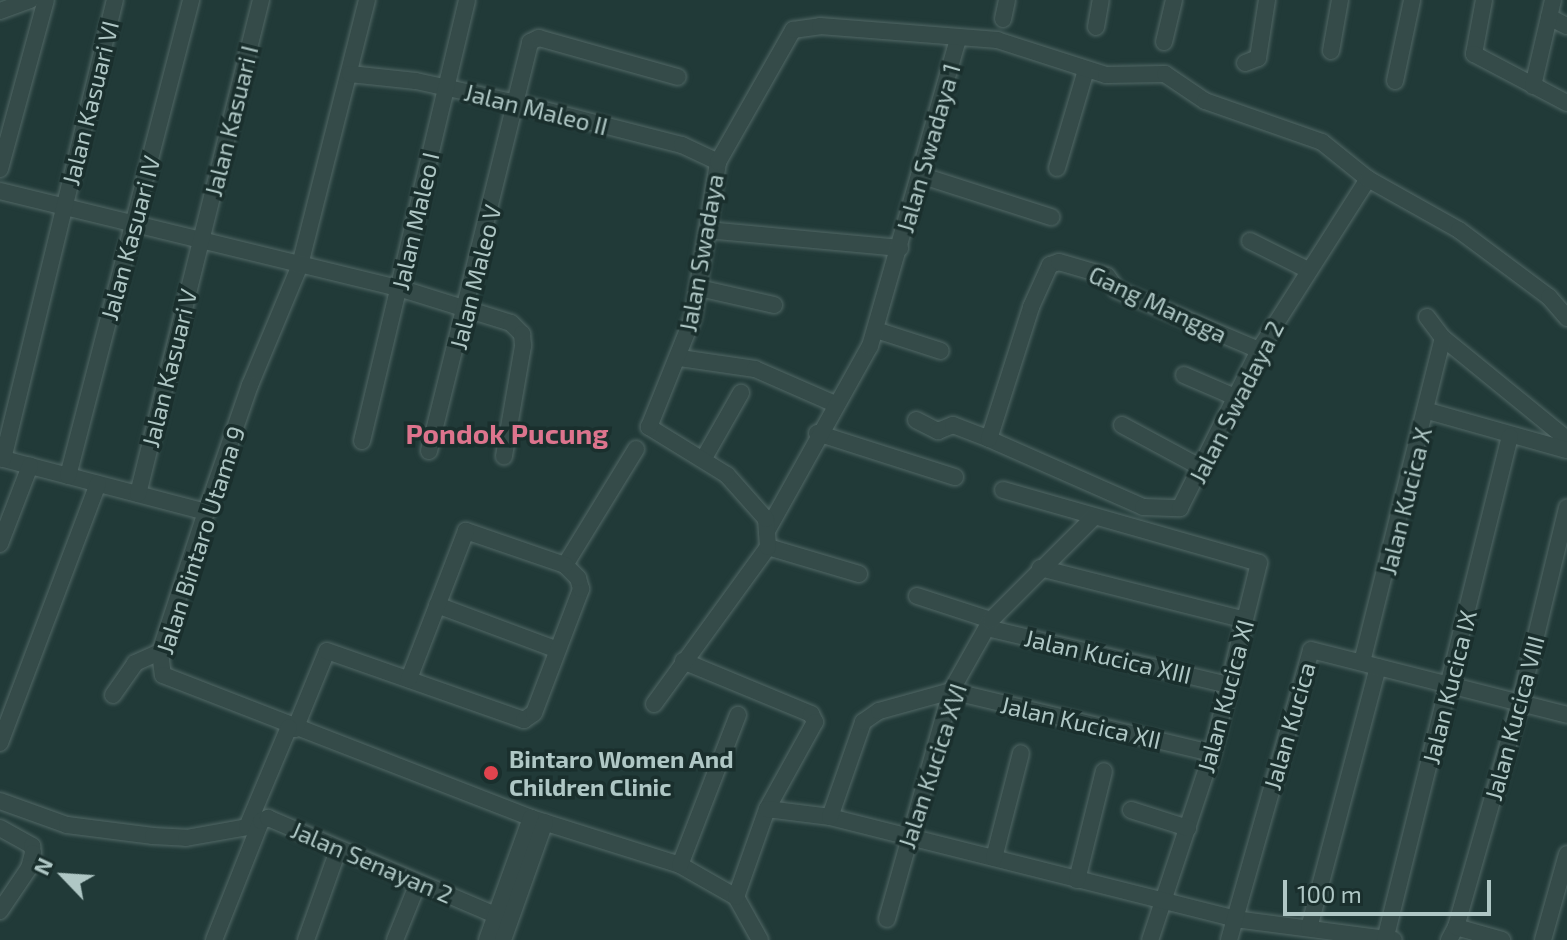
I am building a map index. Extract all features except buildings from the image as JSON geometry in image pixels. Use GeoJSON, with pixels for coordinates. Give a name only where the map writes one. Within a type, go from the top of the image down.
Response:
{"type":"FeatureCollection","features":[{"type":"Feature","properties":{"kind":"street"},"geometry":{"type":"LineString","coordinates":[[0,11],[30,0]]}},
{"type":"Feature","properties":{"kind":"street"},"geometry":{"type":"LineString","coordinates":[[0,169],[46,0]]}},
{"type":"Feature","properties":{"kind":"street","name":"Jalan Kasuari VI"},"geometry":{"type":"LineString","coordinates":[[2,459],[115,0]]}},
{"type":"Feature","properties":{"kind":"street","name":"Jalan Kasuari IV"},"geometry":{"type":"LineString","coordinates":[[68,476],[191,0]]}},
{"type":"Feature","properties":{"kind":"street","name":"Jalan Kasuari I"},"geometry":{"type":"LineString","coordinates":[[201,241],[261,0]]}},
{"type":"Feature","properties":{"kind":"street","name":"Jalan Bintaro Utama 9"},"geometry":{"type":"LineString","coordinates":[[367,0],[300,265],[250,385],[206,512],[160,652],[163,675],[292,728],[538,820],[680,865],[736,897]]}},
{"type":"Feature","properties":{"kind":"street","name":"Jalan Maleo I"},"geometry":{"type":"LineString","coordinates":[[362,441],[467,0]]}},
{"type":"Feature","properties":{"kind":"street"},"geometry":{"type":"LineString","coordinates":[[1003,19],[1007,0]]}},
{"type":"Feature","properties":{"kind":"street"},"geometry":{"type":"LineString","coordinates":[[1096,27],[1101,0]]}},
{"type":"Feature","properties":{"kind":"street"},"geometry":{"type":"LineString","coordinates":[[1164,42],[1174,0]]}},
{"type":"Feature","properties":{"kind":"street"},"geometry":{"type":"LineString","coordinates":[[1245,63],[1258,58],[1267,0]]}},
{"type":"Feature","properties":{"kind":"street"},"geometry":{"type":"LineString","coordinates":[[1331,51],[1340,0]]}},
{"type":"Feature","properties":{"kind":"street"},"geometry":{"type":"LineString","coordinates":[[1395,81],[1412,0]]}},
{"type":"Feature","properties":{"kind":"street"},"geometry":{"type":"LineString","coordinates":[[1484,0],[1474,54],[1567,103]]}},
{"type":"Feature","properties":{"kind":"street"},"geometry":{"type":"LineString","coordinates":[[1533,86],[1553,0]]}},
{"type":"Feature","properties":{"kind":"street"},"geometry":{"type":"LineString","coordinates":[[1549,17],[1567,26]]}},
{"type":"Feature","properties":{"kind":"street","name":"Jalan Swadaya"},"geometry":{"type":"LineString","coordinates":[[768,529],[752,502],[704,458],[649,427],[680,358],[699,288],[718,162],[793,30],[820,26],[958,40]]}},
{"type":"Feature","properties":{"kind":"street","name":"Jalan Maleo V"},"geometry":{"type":"LineString","coordinates":[[429,451],[469,306],[533,37],[678,77]]}},
{"type":"Feature","properties":{"kind":"street","name":"Jalan Swadaya 1"},"geometry":{"type":"LineString","coordinates":[[768,529],[817,433],[876,330],[958,40],[1011,43],[1106,75],[1165,74],[1205,101],[1322,142],[1368,179],[1459,230],[1549,297],[1567,318]]}},
{"type":"Feature","properties":{"kind":"street"},"geometry":{"type":"LineString","coordinates":[[1057,168],[1086,70]]}},
{"type":"Feature","properties":{"kind":"street","name":"Jalan Maleo II"},"geometry":{"type":"LineString","coordinates":[[350,74],[447,87],[517,103],[682,145],[718,162]]}},
{"type":"Feature","properties":{"kind":"street"},"geometry":{"type":"LineString","coordinates":[[920,175],[1051,217]]}},
{"type":"Feature","properties":{"kind":"street","name":"Jalan Swadaya 2"},"geometry":{"type":"LineString","coordinates":[[916,420],[938,431],[953,425],[1143,507],[1180,508],[1259,350],[1368,179]]}},
{"type":"Feature","properties":{"kind":"street"},"geometry":{"type":"LineString","coordinates":[[0,191],[469,306],[511,323],[522,334],[504,456]]}},
{"type":"Feature","properties":{"kind":"street"},"geometry":{"type":"LineString","coordinates":[[707,230],[900,248]]}},
{"type":"Feature","properties":{"kind":"street","name":"Jalan Kasuari V"},"geometry":{"type":"LineString","coordinates":[[138,494],[201,241]]}},
{"type":"Feature","properties":{"kind":"street"},"geometry":{"type":"LineString","coordinates":[[1250,241],[1308,270]]}},
{"type":"Feature","properties":{"kind":"street","name":"Gang Mangga"},"geometry":{"type":"LineString","coordinates":[[989,439],[1031,307],[1045,273],[1059,262],[1107,276],[1117,290],[1259,350]]}},
{"type":"Feature","properties":{"kind":"street"},"geometry":{"type":"LineString","coordinates":[[699,288],[774,305]]}},
{"type":"Feature","properties":{"kind":"street"},"geometry":{"type":"LineString","coordinates":[[1427,317],[1443,338],[1567,439]]}},
{"type":"Feature","properties":{"kind":"street"},"geometry":{"type":"LineString","coordinates":[[876,330],[941,351]]}},
{"type":"Feature","properties":{"kind":"street","name":"Jalan Kucica X"},"geometry":{"type":"LineString","coordinates":[[1309,928],[1443,338]]}},
{"type":"Feature","properties":{"kind":"street"},"geometry":{"type":"LineString","coordinates":[[680,358],[755,369],[835,404]]}},
{"type":"Feature","properties":{"kind":"street"},"geometry":{"type":"LineString","coordinates":[[1184,375],[1235,397]]}},
{"type":"Feature","properties":{"kind":"street"},"geometry":{"type":"LineString","coordinates":[[704,458],[741,393]]}},
{"type":"Feature","properties":{"kind":"street"},"geometry":{"type":"LineString","coordinates":[[1428,411],[1567,450]]}},
{"type":"Feature","properties":{"kind":"street"},"geometry":{"type":"LineString","coordinates":[[1122,425],[1200,467]]}},
{"type":"Feature","properties":{"kind":"street"},"geometry":{"type":"LineString","coordinates":[[817,433],[955,477]]}},
{"type":"Feature","properties":{"kind":"street","name":"Jalan Kucica IX"},"geometry":{"type":"LineString","coordinates":[[1388,939],[1510,436]]}},
{"type":"Feature","properties":{"kind":"street"},"geometry":{"type":"LineString","coordinates":[[565,565],[636,449]]}},
{"type":"Feature","properties":{"kind":"street"},"geometry":{"type":"LineString","coordinates":[[2,459],[206,512]]}},
{"type":"Feature","properties":{"kind":"street"},"geometry":{"type":"LineString","coordinates":[[0,544],[30,466]]}},
{"type":"Feature","properties":{"kind":"street"},"geometry":{"type":"LineString","coordinates":[[0,743],[98,484]]}},
{"type":"Feature","properties":{"kind":"street"},"geometry":{"type":"LineString","coordinates":[[1003,490],[1094,517]]}},
{"type":"Feature","properties":{"kind":"street","name":"Jalan Kucica VIII"},"geometry":{"type":"LineString","coordinates":[[1452,934],[1520,702],[1567,508]]}},
{"type":"Feature","properties":{"kind":"street","name":"Jalan Kucica XI"},"geometry":{"type":"LineString","coordinates":[[1094,517],[1259,563],[1212,753],[1150,940]]}},
{"type":"Feature","properties":{"kind":"street","name":"Jalan Kucica XVI"},"geometry":{"type":"LineString","coordinates":[[887,919],[907,835],[951,691],[989,624],[1040,568],[1094,517]]}},
{"type":"Feature","properties":{"kind":"street"},"geometry":{"type":"LineString","coordinates":[[654,704],[768,547],[768,529]]}},
{"type":"Feature","properties":{"kind":"street"},"geometry":{"type":"LineString","coordinates":[[0,801],[67,825],[153,836],[186,838],[247,827],[319,659],[327,651],[524,720],[534,713],[555,649],[581,589],[578,578],[565,565],[466,531],[409,679]]}},
{"type":"Feature","properties":{"kind":"street"},"geometry":{"type":"LineString","coordinates":[[768,547],[859,574]]}},
{"type":"Feature","properties":{"kind":"street"},"geometry":{"type":"LineString","coordinates":[[1040,568],[1245,620]]}},
{"type":"Feature","properties":{"kind":"street","name":"Jalan Kucica XIII"},"geometry":{"type":"LineString","coordinates":[[917,596],[989,624],[1228,685]]}},
{"type":"Feature","properties":{"kind":"street"},"geometry":{"type":"LineString","coordinates":[[437,605],[555,649]]}},
{"type":"Feature","properties":{"kind":"street","name":"Jalan Kucica"},"geometry":{"type":"LineString","coordinates":[[1229,940],[1307,656],[1320,649],[1370,665],[1567,715]]}},
{"type":"Feature","properties":{"kind":"street"},"geometry":{"type":"LineString","coordinates":[[113,695],[135,663],[160,652]]}},
{"type":"Feature","properties":{"kind":"street"},"geometry":{"type":"LineString","coordinates":[[683,661],[811,714],[812,732],[767,809],[736,897],[760,940]]}},
{"type":"Feature","properties":{"kind":"street"},"geometry":{"type":"LineString","coordinates":[[135,663],[163,675]]}},
{"type":"Feature","properties":{"kind":"street"},"geometry":{"type":"LineString","coordinates":[[830,817],[863,722],[879,711],[951,691]]}},
{"type":"Feature","properties":{"kind":"street","name":"Jalan Kucica XII"},"geometry":{"type":"LineString","coordinates":[[951,691],[1212,753]]}},
{"type":"Feature","properties":{"kind":"street"},"geometry":{"type":"LineString","coordinates":[[680,865],[738,715]]}},
{"type":"Feature","properties":{"kind":"street"},"geometry":{"type":"LineString","coordinates":[[994,858],[1021,753]]}},
{"type":"Feature","properties":{"kind":"street"},"geometry":{"type":"LineString","coordinates":[[1077,880],[1104,771]]}},
{"type":"Feature","properties":{"kind":"street"},"geometry":{"type":"LineString","coordinates":[[767,809],[830,817],[907,835],[1235,919],[1388,939]]}},
{"type":"Feature","properties":{"kind":"street"},"geometry":{"type":"LineString","coordinates":[[1131,810],[1188,828]]}},
{"type":"Feature","properties":{"kind":"street","name":"Jalan Senayan 2"},"geometry":{"type":"LineString","coordinates":[[214,940],[261,821],[268,818],[418,883],[504,915]]}},
{"type":"Feature","properties":{"kind":"street"},"geometry":{"type":"LineString","coordinates":[[487,940],[504,915],[538,820]]}},
{"type":"Feature","properties":{"kind":"street"},"geometry":{"type":"LineString","coordinates":[[0,828],[32,846],[33,853],[29,868],[1,907]]}},
{"type":"Feature","properties":{"kind":"street"},"geometry":{"type":"LineString","coordinates":[[306,940],[338,850]]}},
{"type":"Feature","properties":{"kind":"street"},"geometry":{"type":"LineString","coordinates":[[1543,940],[1567,854]]}},
{"type":"Feature","properties":{"kind":"street"},"geometry":{"type":"LineString","coordinates":[[395,940],[418,883]]}},
{"type":"Feature","properties":{"kind":"street"},"geometry":{"type":"LineString","coordinates":[[503,940],[504,915]]}},
{"type":"Feature","properties":{"kind":"street"},"geometry":{"type":"LineString","coordinates":[[1452,934],[1502,940]]}},
{"type":"Feature","properties":{"kind":"place","name":"Bintaro Women And Children Clinic"},"geometry":{"type":"Point","coordinates":[491,773]}},
{"type":"Feature","properties":{"kind":"district","name":"Pondok Pucung"},"geometry":{"type":"Point","coordinates":[507,433]}}]}
